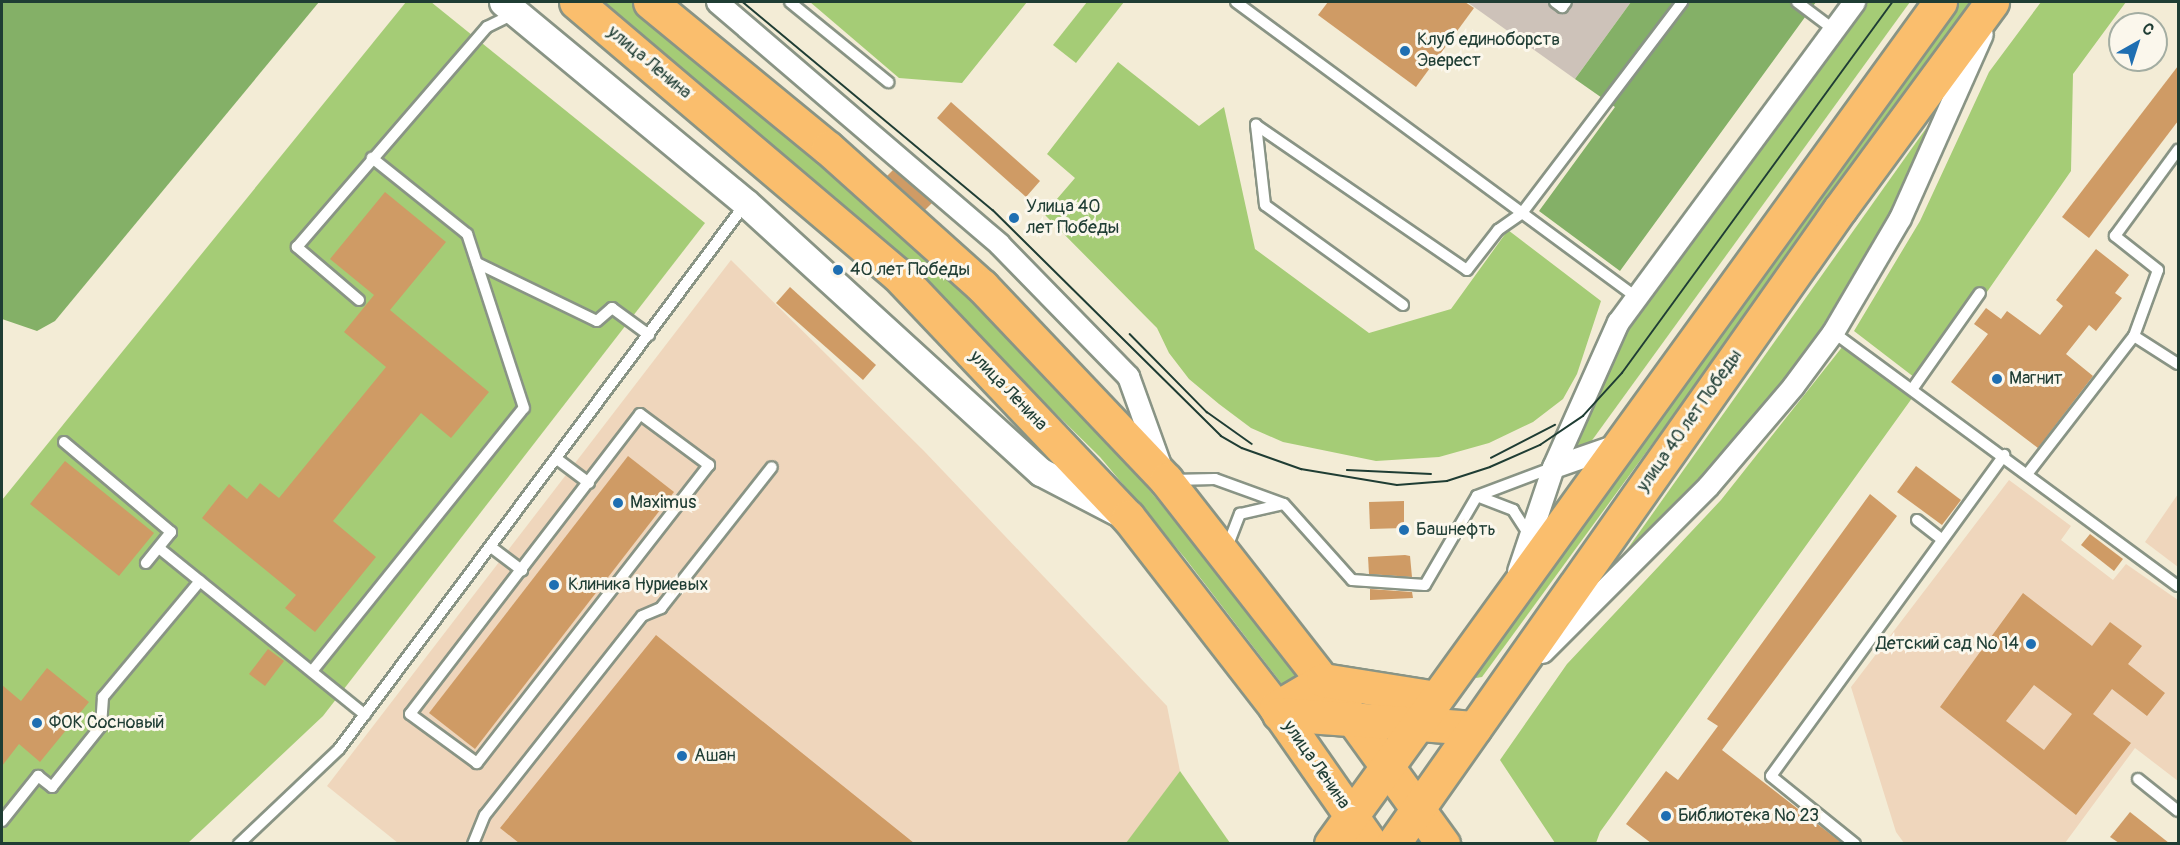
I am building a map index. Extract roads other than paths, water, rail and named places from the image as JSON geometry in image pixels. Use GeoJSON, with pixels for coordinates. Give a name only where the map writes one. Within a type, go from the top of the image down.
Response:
{"type":"FeatureCollection","features":[{"type":"Feature","properties":{"kind":"main road","name":"улица Ленина"},"geometry":{"type":"LineString","coordinates":[[576,2],[897,274],[1128,518],[1277,711],[1371,843]]}},
{"type":"Feature","properties":{"kind":"main road"},"geometry":{"type":"LineString","coordinates":[[650,2],[828,148],[982,286],[1166,480],[1323,680],[1443,843]]}},
{"type":"Feature","properties":{"kind":"main road"},"geometry":{"type":"LineString","coordinates":[[1331,843],[1940,2]]}},
{"type":"Feature","properties":{"kind":"main road","name":"улица 40 лет Победы"},"geometry":{"type":"LineString","coordinates":[[1393,843],[1840,209],[1994,2]]}},
{"type":"Feature","properties":{"kind":"main road"},"geometry":{"type":"LineString","coordinates":[[1458,668],[1496,696]]}},
{"type":"Feature","properties":{"kind":"main road"},"geometry":{"type":"LineString","coordinates":[[1277,711],[1323,680],[1436,698]]}},
{"type":"Feature","properties":{"kind":"main road"},"geometry":{"type":"LineString","coordinates":[[1277,711],[1354,721],[1474,728]]}},
{"type":"Feature","properties":{"kind":"street"},"geometry":{"type":"LineString","coordinates":[[717,2],[999,244],[1128,376],[1166,480]]}},
{"type":"Feature","properties":{"kind":"street"},"geometry":{"type":"LineString","coordinates":[[1509,597],[1553,467],[1618,322],[1854,2]]}},
{"type":"Feature","properties":{"kind":"street","name":"улица 40 лет Победы"},"geometry":{"type":"LineString","coordinates":[[1496,696],[1708,486],[1793,386],[1833,332],[1900,218],[1994,2]]}},
{"type":"Feature","properties":{"kind":"street"},"geometry":{"type":"LineString","coordinates":[[516,5],[746,203],[1041,472],[1128,518]]}},
{"type":"Feature","properties":{"kind":"street"},"geometry":{"type":"LineString","coordinates":[[1553,467],[1620,444]]}},
{"type":"Feature","properties":{"kind":"lane"},"geometry":{"type":"LineString","coordinates":[[790,2],[888,82]]}},
{"type":"Feature","properties":{"kind":"lane"},"geometry":{"type":"LineString","coordinates":[[1236,2],[1636,297]]}},
{"type":"Feature","properties":{"kind":"lane"},"geometry":{"type":"LineString","coordinates":[[1555,2],[1562,7],[1566,2]]}},
{"type":"Feature","properties":{"kind":"lane"},"geometry":{"type":"LineString","coordinates":[[1403,305],[1265,205],[1256,125],[1467,270],[1498,230],[1522,213],[1682,2]]}},
{"type":"Feature","properties":{"kind":"lane"},"geometry":{"type":"LineString","coordinates":[[1797,2],[1833,29]]}},
{"type":"Feature","properties":{"kind":"lane"},"geometry":{"type":"LineString","coordinates":[[359,300],[297,247],[487,27],[516,5]]}},
{"type":"Feature","properties":{"kind":"lane"},"geometry":{"type":"LineString","coordinates":[[2028,473],[2134,336],[2158,270],[2115,236],[2178,150]]}},
{"type":"Feature","properties":{"kind":"lane"},"geometry":{"type":"LineString","coordinates":[[313,670],[524,408],[467,234],[372,158]]}},
{"type":"Feature","properties":{"kind":"lane"},"geometry":{"type":"LineString","coordinates":[[239,843],[339,749],[746,203]]}},
{"type":"Feature","properties":{"kind":"lane"},"geometry":{"type":"LineString","coordinates":[[477,263],[597,321],[612,308],[649,335]]}},
{"type":"Feature","properties":{"kind":"lane"},"geometry":{"type":"LineString","coordinates":[[1913,388],[1980,293]]}},
{"type":"Feature","properties":{"kind":"lane"},"geometry":{"type":"LineString","coordinates":[[1833,332],[1913,388],[2178,586]]}},
{"type":"Feature","properties":{"kind":"lane"},"geometry":{"type":"LineString","coordinates":[[2134,336],[2178,364]]}},
{"type":"Feature","properties":{"kind":"lane"},"geometry":{"type":"LineString","coordinates":[[640,414],[709,465],[477,764],[410,714],[522,570],[640,414]]}},
{"type":"Feature","properties":{"kind":"lane"},"geometry":{"type":"LineString","coordinates":[[64,442],[171,532],[146,563]]}},
{"type":"Feature","properties":{"kind":"lane"},"geometry":{"type":"LineString","coordinates":[[1855,843],[1771,776],[1941,538],[2004,455]]}},
{"type":"Feature","properties":{"kind":"lane"},"geometry":{"type":"LineString","coordinates":[[557,459],[589,483]]}},
{"type":"Feature","properties":{"kind":"lane"},"geometry":{"type":"LineString","coordinates":[[473,843],[485,815],[642,616],[661,608],[772,467]]}},
{"type":"Feature","properties":{"kind":"lane"},"geometry":{"type":"LineString","coordinates":[[1166,480],[1215,479],[1284,504],[1352,580],[1425,585],[1477,496],[1553,467]]}},
{"type":"Feature","properties":{"kind":"lane"},"geometry":{"type":"LineString","coordinates":[[1477,496],[1513,510],[1530,537]]}},
{"type":"Feature","properties":{"kind":"lane"},"geometry":{"type":"LineString","coordinates":[[1225,553],[1240,513],[1284,504]]}},
{"type":"Feature","properties":{"kind":"lane"},"geometry":{"type":"LineString","coordinates":[[1917,520],[1941,538]]}},
{"type":"Feature","properties":{"kind":"lane"},"geometry":{"type":"LineString","coordinates":[[491,547],[522,570]]}},
{"type":"Feature","properties":{"kind":"lane"},"geometry":{"type":"LineString","coordinates":[[159,548],[313,670],[365,715]]}},
{"type":"Feature","properties":{"kind":"lane"},"geometry":{"type":"LineString","coordinates":[[2,821],[38,776],[52,787],[101,726],[103,697],[200,581]]}},
{"type":"Feature","properties":{"kind":"lane"},"geometry":{"type":"LineString","coordinates":[[2138,779],[2178,811]]}},
{"type":"Feature","properties":{"kind":"tram line"},"geometry":{"type":"LineString","coordinates":[[743,2],[993,210],[1221,436],[1242,448],[1301,469],[1397,485],[1447,481],[1490,467],[1540,445],[1583,416],[1622,373],[1893,2]]}},
{"type":"Feature","properties":{"kind":"tram line"},"geometry":{"type":"LineString","coordinates":[[1130,334],[1207,412],[1252,444]]}},
{"type":"Feature","properties":{"kind":"tram line"},"geometry":{"type":"LineString","coordinates":[[1491,458],[1555,425]]}},
{"type":"Feature","properties":{"kind":"tram line"},"geometry":{"type":"LineString","coordinates":[[1347,470],[1431,474]]}},
{"type":"Feature","properties":{"kind":"place","name":"Клуб единоборств Эверест"},"geometry":{"type":"Point","coordinates":[1405,51]}},
{"type":"Feature","properties":{"kind":"place","name":"Улица 40 лет Победы"},"geometry":{"type":"Point","coordinates":[1014,218]}},
{"type":"Feature","properties":{"kind":"place","name":"40 лет Победы"},"geometry":{"type":"Point","coordinates":[838,270]}},
{"type":"Feature","properties":{"kind":"place","name":"Магнит"},"geometry":{"type":"Point","coordinates":[1997,379]}},
{"type":"Feature","properties":{"kind":"place","name":"Maximus"},"geometry":{"type":"Point","coordinates":[618,503]}},
{"type":"Feature","properties":{"kind":"place","name":"Башнефть"},"geometry":{"type":"Point","coordinates":[1404,530]}},
{"type":"Feature","properties":{"kind":"place","name":"Клиника Нуриевых"},"geometry":{"type":"Point","coordinates":[554,585]}},
{"type":"Feature","properties":{"kind":"place","name":"Детский сад № 14"},"geometry":{"type":"Point","coordinates":[2031,644]}},
{"type":"Feature","properties":{"kind":"place","name":"ФОК Сосновый"},"geometry":{"type":"Point","coordinates":[37,723]}},
{"type":"Feature","properties":{"kind":"place","name":"Ашан"},"geometry":{"type":"Point","coordinates":[682,756]}},
{"type":"Feature","properties":{"kind":"place","name":"Библиотека № 23"},"geometry":{"type":"Point","coordinates":[1666,816]}}]}
